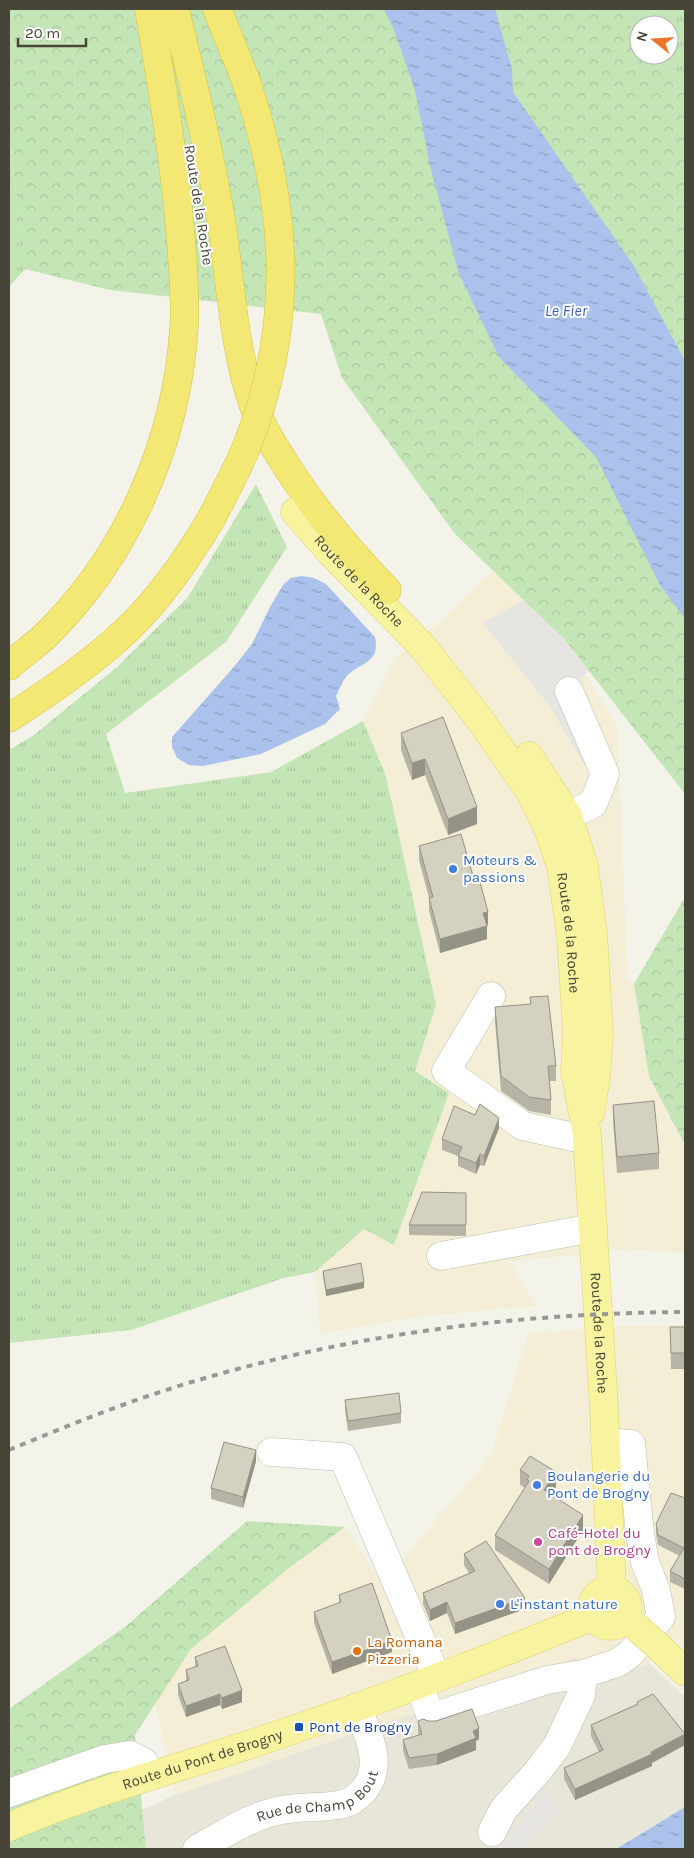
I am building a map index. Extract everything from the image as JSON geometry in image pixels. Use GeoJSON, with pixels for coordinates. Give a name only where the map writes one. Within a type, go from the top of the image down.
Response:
{"type":"FeatureCollection","features":[{"type":"Feature","properties":{"kind":"highway","name":"Route de la Roche"},"geometry":{"type":"LineString","coordinates":[[150,9],[195,169],[204,220],[215,321],[227,372],[239,411],[259,457],[295,512]]}},
{"type":"Feature","properties":{"kind":"highway"},"geometry":{"type":"LineString","coordinates":[[9,666],[44,637],[85,591],[136,513],[160,452],[177,390],[184,327],[184,283],[179,214],[169,128],[150,9]]}},
{"type":"Feature","properties":{"kind":"highway","name":"Route de la Roche"},"geometry":{"type":"LineString","coordinates":[[176,9],[210,159],[235,324],[243,366],[254,407],[281,458],[318,514],[343,544],[387,590]]}},
{"type":"Feature","properties":{"kind":"highway"},"geometry":{"type":"LineString","coordinates":[[9,718],[59,685],[105,650],[151,604],[194,548],[211,519],[235,472],[260,409],[270,368],[280,304],[280,233],[275,189],[261,127],[246,82],[216,9]]}},
{"type":"Feature","properties":{"kind":"main road","name":"Route de la Roche"},"geometry":{"type":"LineString","coordinates":[[295,512],[331,554],[423,648],[478,717],[529,790],[557,821],[584,866],[593,933],[600,1033],[587,1137],[612,1590]]}},
{"type":"Feature","properties":{"kind":"main road"},"geometry":{"type":"LineString","coordinates":[[387,590],[432,637],[490,704],[535,765],[557,821]]}},
{"type":"Feature","properties":{"kind":"main road"},"geometry":{"type":"LineString","coordinates":[[630,1623],[621,1623],[609,1627],[602,1625],[593,1616],[591,1608],[593,1601],[604,1591],[612,1590],[619,1592],[625,1597],[628,1604],[630,1623],[685,1672]]}},
{"type":"Feature","properties":{"kind":"main road","name":"Route du Pont de Brogny"},"geometry":{"type":"LineString","coordinates":[[9,1827],[70,1803],[245,1746],[428,1681],[593,1616]]}},
{"type":"Feature","properties":{"kind":"street"},"geometry":{"type":"LineString","coordinates":[[557,821],[593,804],[605,774],[569,690]]}},
{"type":"Feature","properties":{"kind":"street"},"geometry":{"type":"LineString","coordinates":[[491,996],[446,1071],[523,1126],[587,1137]]}},
{"type":"Feature","properties":{"kind":"street"},"geometry":{"type":"LineString","coordinates":[[441,1256],[593,1228]]}},
{"type":"Feature","properties":{"kind":"street"},"geometry":{"type":"LineString","coordinates":[[271,1452],[343,1457],[428,1681],[431,1717],[547,1680],[583,1674],[617,1663],[630,1654],[661,1617],[656,1590],[645,1562],[631,1444],[605,1442]]}},
{"type":"Feature","properties":{"kind":"street"},"geometry":{"type":"LineString","coordinates":[[485,1840],[503,1810],[538,1771],[557,1746],[581,1695],[583,1674]]}},
{"type":"Feature","properties":{"kind":"street","name":"Rue de Champ Bout"},"geometry":{"type":"LineString","coordinates":[[197,1849],[271,1812],[302,1806],[343,1804],[360,1794],[370,1779],[374,1761],[369,1737],[356,1707]]}},
{"type":"Feature","properties":{"kind":"street"},"geometry":{"type":"LineString","coordinates":[[9,1793],[105,1759],[130,1755],[144,1762],[150,1776]]}},
{"type":"Feature","properties":{"kind":"street"},"geometry":{"type":"LineString","coordinates":[[485,1840],[522,1809],[570,1757]]}},
{"type":"Feature","properties":{"kind":"shaded area"},"geometry":{"type":"Polygon","coordinates":[[[493,570],[564,639],[617,726],[628,979],[634,984],[649,1076],[685,1145],[685,1253],[626,1249],[510,1262],[536,1306],[415,1317],[320,1334],[315,1272],[364,1229],[394,1244],[415,1071],[436,1005],[386,776],[363,721],[397,657],[448,615],[493,570]]]}},
{"type":"Feature","properties":{"kind":"shaded area"},"geometry":{"type":"Polygon","coordinates":[[[523,600],[564,639],[589,671],[566,690],[595,761],[584,764],[548,704],[483,623],[523,600]]]}},
{"type":"Feature","properties":{"kind":"shaded area"},"geometry":{"type":"Polygon","coordinates":[[[685,1325],[685,1646],[674,1637],[644,1667],[574,1658],[175,1795],[155,1703],[191,1649],[293,1565],[345,1527],[382,1583],[491,1456],[528,1333],[623,1326],[685,1325]]]}},
{"type":"Feature","properties":{"kind":"shaded area"},"geometry":{"type":"Polygon","coordinates":[[[574,1658],[648,1662],[685,1697],[685,1807],[616,1849],[146,1849],[142,1810],[175,1795],[574,1658]]]}},
{"type":"Feature","properties":{"kind":"shaded area"},"geometry":{"type":"Polygon","coordinates":[[[547,1790],[560,1809],[524,1849],[486,1849],[492,1842],[502,1847],[547,1790]]]}},
{"type":"Feature","properties":{"kind":"green space"},"geometry":{"type":"Polygon","coordinates":[[[9,9],[624,9],[629,22],[629,65],[659,65],[685,86],[685,794],[564,639],[455,534],[342,378],[321,314],[110,290],[25,269],[9,132],[9,9]]]}},
{"type":"Feature","properties":{"kind":"green space"},"geometry":{"type":"Polygon","coordinates":[[[624,9],[685,9],[685,86],[659,65],[679,65],[679,15],[629,15],[629,22],[624,9]]]}},
{"type":"Feature","properties":{"kind":"green space"},"geometry":{"type":"Polygon","coordinates":[[[9,132],[25,269],[9,287],[9,132]]]}},
{"type":"Feature","properties":{"kind":"green space"},"geometry":{"type":"Polygon","coordinates":[[[256,484],[287,547],[226,642],[106,734],[125,793],[271,772],[363,721],[386,776],[436,1005],[415,1071],[449,1093],[394,1245],[364,1229],[315,1272],[284,1278],[131,1330],[9,1343],[9,750],[34,735],[116,668],[188,597],[256,484]]]}},
{"type":"Feature","properties":{"kind":"green space"},"geometry":{"type":"Polygon","coordinates":[[[685,897],[685,1145],[649,1076],[634,984],[685,897]]]}},
{"type":"Feature","properties":{"kind":"green space"},"geometry":{"type":"Polygon","coordinates":[[[247,1521],[345,1527],[293,1565],[191,1649],[135,1735],[146,1849],[9,1849],[9,1709],[126,1626],[247,1521]]]}},
{"type":"Feature","properties":{"kind":"water","name":"Le Fier"},"geometry":{"type":"Polygon","coordinates":[[[384,9],[495,9],[512,69],[513,92],[634,266],[685,361],[685,619],[660,585],[596,457],[499,357],[459,274],[430,166],[415,90],[394,30],[384,9]]]}},
{"type":"Feature","properties":{"kind":"water"},"geometry":{"type":"Polygon","coordinates":[[[302,576],[314,578],[326,584],[375,637],[375,653],[372,658],[345,678],[336,696],[340,709],[325,724],[261,754],[203,766],[189,765],[177,758],[172,747],[172,737],[252,644],[283,585],[291,578],[302,576]]]}},
{"type":"Feature","properties":{"kind":"water"},"geometry":{"type":"Polygon","coordinates":[[[685,1807],[685,1849],[616,1849],[685,1807]]]}},
{"type":"Feature","properties":{"kind":"building"},"geometry":{"type":"Polygon","coordinates":[[[443,717],[477,807],[448,819],[425,759],[412,763],[401,733],[443,717]]]}},
{"type":"Feature","properties":{"kind":"building"},"geometry":{"type":"Polygon","coordinates":[[[461,834],[475,883],[480,882],[488,912],[483,913],[487,926],[440,939],[429,898],[433,897],[419,846],[461,834]]]}},
{"type":"Feature","properties":{"kind":"building"},"geometry":{"type":"Polygon","coordinates":[[[548,996],[556,1066],[548,1066],[551,1100],[529,1097],[501,1076],[495,1007],[531,1004],[530,997],[548,996]]]}},
{"type":"Feature","properties":{"kind":"building"},"geometry":{"type":"Polygon","coordinates":[[[654,1101],[659,1153],[617,1157],[613,1105],[654,1101]]]}},
{"type":"Feature","properties":{"kind":"building"},"geometry":{"type":"Polygon","coordinates":[[[480,1104],[499,1118],[484,1156],[480,1154],[476,1163],[458,1156],[462,1147],[442,1139],[454,1106],[475,1115],[480,1104]]]}},
{"type":"Feature","properties":{"kind":"building"},"geometry":{"type":"Polygon","coordinates":[[[422,1192],[466,1193],[466,1225],[409,1225],[422,1192]]]}},
{"type":"Feature","properties":{"kind":"building"},"geometry":{"type":"Polygon","coordinates":[[[361,1263],[364,1282],[326,1290],[323,1271],[361,1263]]]}},
{"type":"Feature","properties":{"kind":"building"},"geometry":{"type":"Polygon","coordinates":[[[670,1327],[685,1327],[685,1353],[671,1353],[670,1327]]]}},
{"type":"Feature","properties":{"kind":"building"},"geometry":{"type":"Polygon","coordinates":[[[399,1393],[401,1413],[348,1421],[345,1400],[399,1393]]]}},
{"type":"Feature","properties":{"kind":"building"},"geometry":{"type":"Polygon","coordinates":[[[224,1442],[256,1450],[243,1497],[211,1488],[224,1442]]]}},
{"type":"Feature","properties":{"kind":"building","name":"Café-Hotel du pont de Brogny"},"geometry":{"type":"Polygon","coordinates":[[[530,1456],[556,1472],[544,1490],[583,1515],[549,1569],[495,1535],[529,1481],[527,1480],[529,1476],[520,1470],[530,1456]]]}},
{"type":"Feature","properties":{"kind":"building"},"geometry":{"type":"Polygon","coordinates":[[[671,1493],[685,1498],[685,1579],[670,1571],[684,1548],[658,1535],[656,1524],[671,1493]]]}},
{"type":"Feature","properties":{"kind":"building"},"geometry":{"type":"Polygon","coordinates":[[[486,1541],[525,1598],[455,1623],[447,1602],[430,1610],[423,1593],[475,1571],[464,1554],[486,1541]]]}},
{"type":"Feature","properties":{"kind":"building"},"geometry":{"type":"Polygon","coordinates":[[[372,1583],[392,1641],[332,1662],[314,1612],[341,1602],[339,1595],[372,1583]]]}},
{"type":"Feature","properties":{"kind":"building"},"geometry":{"type":"Polygon","coordinates":[[[225,1646],[242,1690],[222,1698],[220,1694],[186,1706],[178,1684],[189,1680],[186,1670],[198,1666],[195,1657],[225,1646]]]}},
{"type":"Feature","properties":{"kind":"building"},"geometry":{"type":"Polygon","coordinates":[[[653,1694],[685,1734],[651,1752],[652,1754],[575,1789],[564,1768],[603,1750],[591,1725],[638,1704],[637,1702],[653,1694]]]}},
{"type":"Feature","properties":{"kind":"building"},"geometry":{"type":"Polygon","coordinates":[[[472,1709],[479,1728],[473,1731],[476,1738],[437,1754],[409,1758],[403,1740],[422,1734],[418,1721],[423,1719],[436,1721],[472,1709]]]}},
{"type":"Feature","properties":{"kind":"railway"},"geometry":{"type":"LineString","coordinates":[[9,1450],[100,1413],[221,1373],[352,1343],[485,1323],[618,1313],[685,1312]]}},
{"type":"Feature","properties":{"kind":"place","name":"Moteurs & passions"},"geometry":{"type":"Point","coordinates":[453,869]}},
{"type":"Feature","properties":{"kind":"place","name":"Boulangerie du Pont de Brogny"},"geometry":{"type":"Point","coordinates":[537,1485]}},
{"type":"Feature","properties":{"kind":"place","name":"Café-Hotel du pont de Brogny"},"geometry":{"type":"Point","coordinates":[538,1542]}},
{"type":"Feature","properties":{"kind":"place","name":"L'instant nature"},"geometry":{"type":"Point","coordinates":[500,1604]}},
{"type":"Feature","properties":{"kind":"place","name":"La Romana Pizzeria"},"geometry":{"type":"Point","coordinates":[357,1651]}},
{"type":"Feature","properties":{"kind":"place","name":"Pont de Brogny"},"geometry":{"type":"Point","coordinates":[299,1727]}}]}
